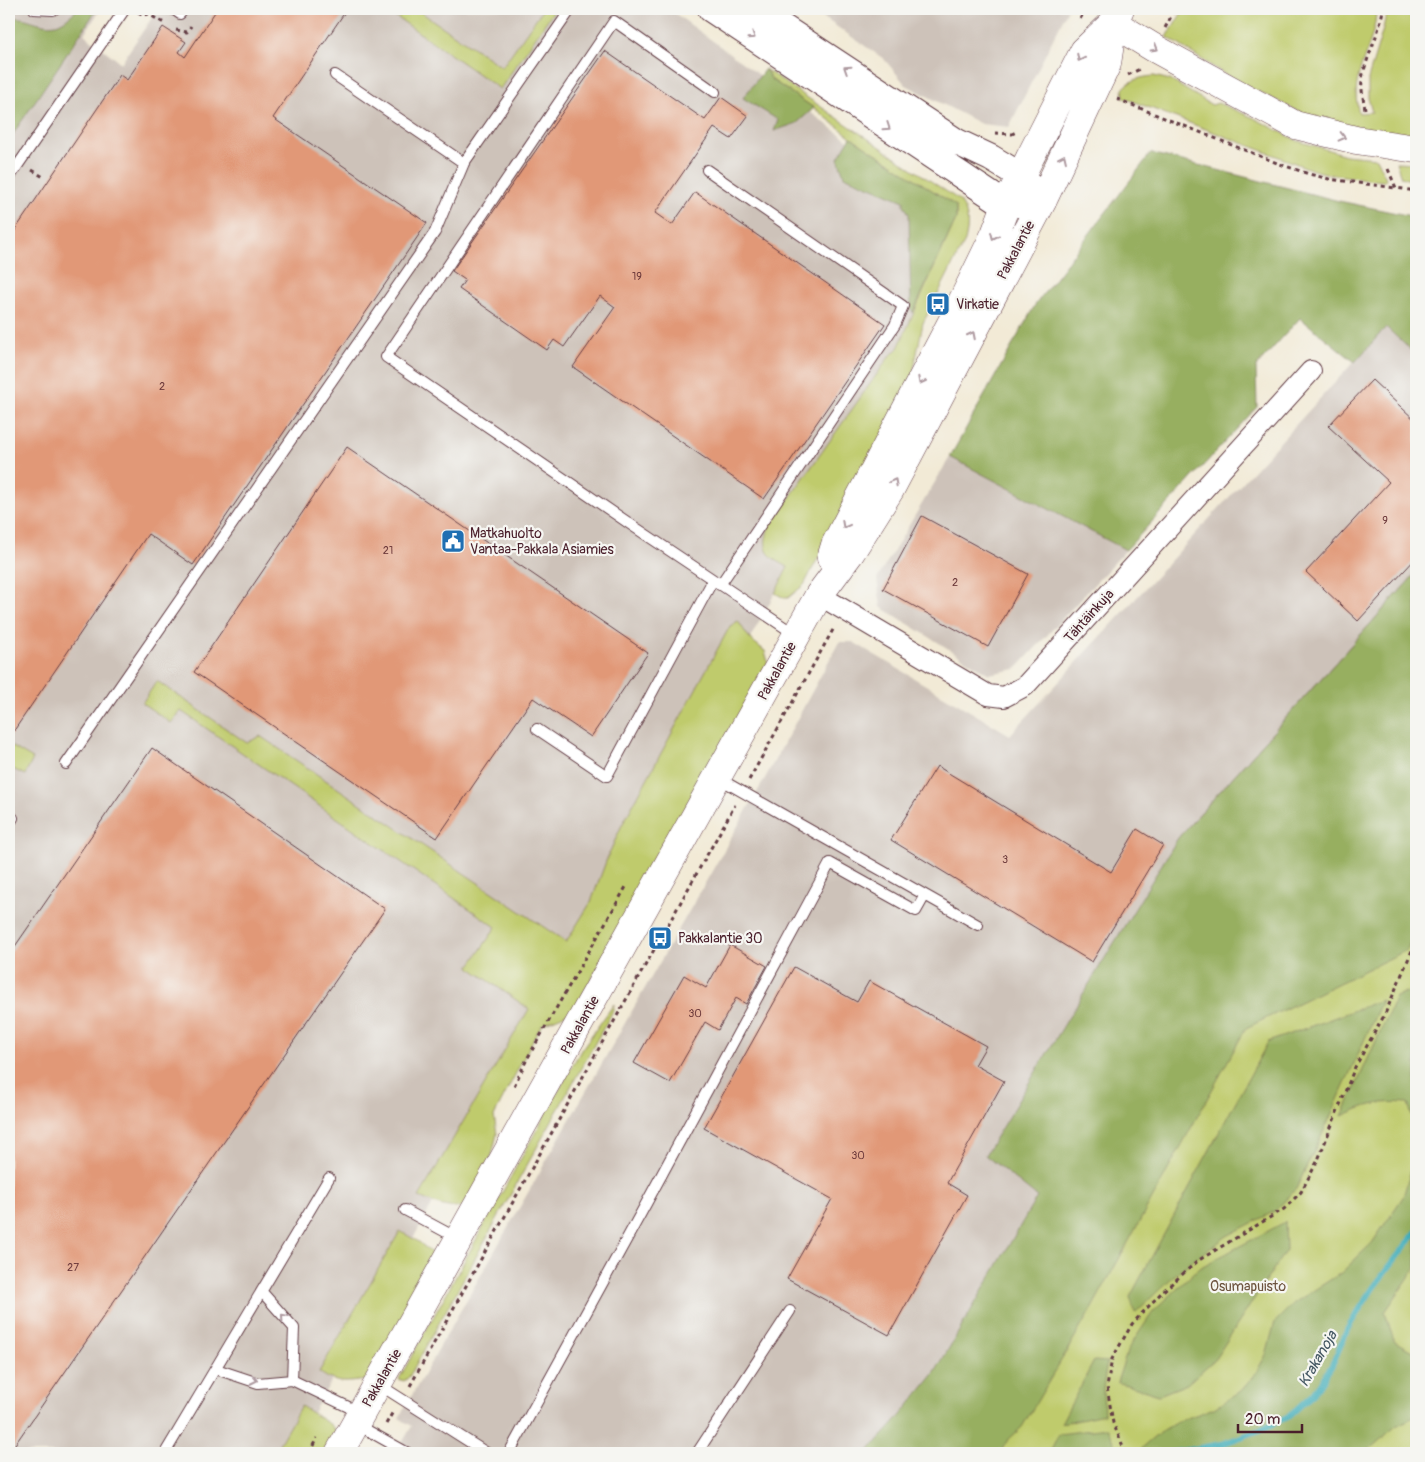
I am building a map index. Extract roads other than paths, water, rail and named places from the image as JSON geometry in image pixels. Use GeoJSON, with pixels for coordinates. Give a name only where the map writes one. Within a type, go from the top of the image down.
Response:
{"type":"FeatureCollection","features":[{"type":"Feature","properties":{"kind":"main road","name":"Pakkalantie"},"geometry":{"type":"LineString","coordinates":[[819,595],[835,545],[957,312],[995,234],[1006,205],[1084,51],[1116,16]]}},
{"type":"Feature","properties":{"kind":"main road","name":"Pakkalantie"},"geometry":{"type":"LineString","coordinates":[[339,1453],[365,1425],[389,1391],[460,1239],[819,595],[851,552],[890,490],[1042,202],[1107,64],[1116,16]]}},
{"type":"Feature","properties":{"kind":"main road"},"geometry":{"type":"LineString","coordinates":[[1116,16],[1154,48],[1295,125],[1356,140],[1416,150]]}},
{"type":"Feature","properties":{"kind":"street"},"geometry":{"type":"LineString","coordinates":[[711,9],[976,187],[1006,205],[1042,202]]}},
{"type":"Feature","properties":{"kind":"street"},"geometry":{"type":"LineString","coordinates":[[755,9],[957,142],[991,158],[1021,176],[1042,202]]}},
{"type":"Feature","properties":{"kind":"street","name":"Tähtäinkuja"},"geometry":{"type":"LineString","coordinates":[[819,595],[988,695],[1004,697],[1025,686],[1311,371]]}},
{"type":"Feature","properties":{"kind":"lane"},"geometry":{"type":"LineString","coordinates":[[34,9],[55,9]]}},
{"type":"Feature","properties":{"kind":"lane"},"geometry":{"type":"LineString","coordinates":[[9,178],[125,9]]}},
{"type":"Feature","properties":{"kind":"lane"},"geometry":{"type":"LineString","coordinates":[[173,9],[180,14],[184,9]]}},
{"type":"Feature","properties":{"kind":"lane"},"geometry":{"type":"LineString","coordinates":[[66,764],[435,232],[464,163],[571,9]]}},
{"type":"Feature","properties":{"kind":"lane"},"geometry":{"type":"LineString","coordinates":[[715,92],[614,21],[386,357],[796,636]]}},
{"type":"Feature","properties":{"kind":"lane"},"geometry":{"type":"LineString","coordinates":[[334,75],[464,163]]}},
{"type":"Feature","properties":{"kind":"lane"},"geometry":{"type":"LineString","coordinates":[[537,729],[607,776],[716,582],[895,324],[904,306],[707,170]]}},
{"type":"Feature","properties":{"kind":"lane"},"geometry":{"type":"LineString","coordinates":[[717,778],[978,925]]}},
{"type":"Feature","properties":{"kind":"lane"},"geometry":{"type":"LineString","coordinates":[[509,1453],[830,863],[916,911],[926,895]]}},
{"type":"Feature","properties":{"kind":"lane"},"geometry":{"type":"LineString","coordinates":[[165,1453],[329,1178]]}},
{"type":"Feature","properties":{"kind":"lane"},"geometry":{"type":"LineString","coordinates":[[405,1210],[460,1239]]}},
{"type":"Feature","properties":{"kind":"lane"},"geometry":{"type":"LineString","coordinates":[[262,1292],[294,1328],[292,1380]]}},
{"type":"Feature","properties":{"kind":"lane"},"geometry":{"type":"LineString","coordinates":[[697,1453],[790,1311]]}},
{"type":"Feature","properties":{"kind":"lane"},"geometry":{"type":"LineString","coordinates":[[216,1369],[258,1383],[292,1380],[408,1453]]}},
{"type":"Feature","properties":{"kind":"lane"},"geometry":{"type":"LineString","coordinates":[[389,1391],[487,1453]]}},
{"type":"Feature","properties":{"kind":"waterway","name":"Krakanoja"},"geometry":{"type":"LineString","coordinates":[[1171,1453],[1222,1444],[1260,1430],[1289,1416],[1313,1394],[1332,1365],[1348,1328],[1373,1288],[1416,1232]]}},
{"type":"Feature","properties":{"kind":"place","name":"Virkatie"},"geometry":{"type":"Point","coordinates":[938,304]}},
{"type":"Feature","properties":{"kind":"place","name":"Matkahuolto Vantaa-Pakkala Asiamies"},"geometry":{"type":"Point","coordinates":[453,541]}},
{"type":"Feature","properties":{"kind":"place","name":"Pakkalantie 30"},"geometry":{"type":"Point","coordinates":[660,938]}},
{"type":"Feature","properties":{"kind":"park label","name":"Osumapuisto"},"geometry":{"type":"Point","coordinates":[1248,1286]}}]}
